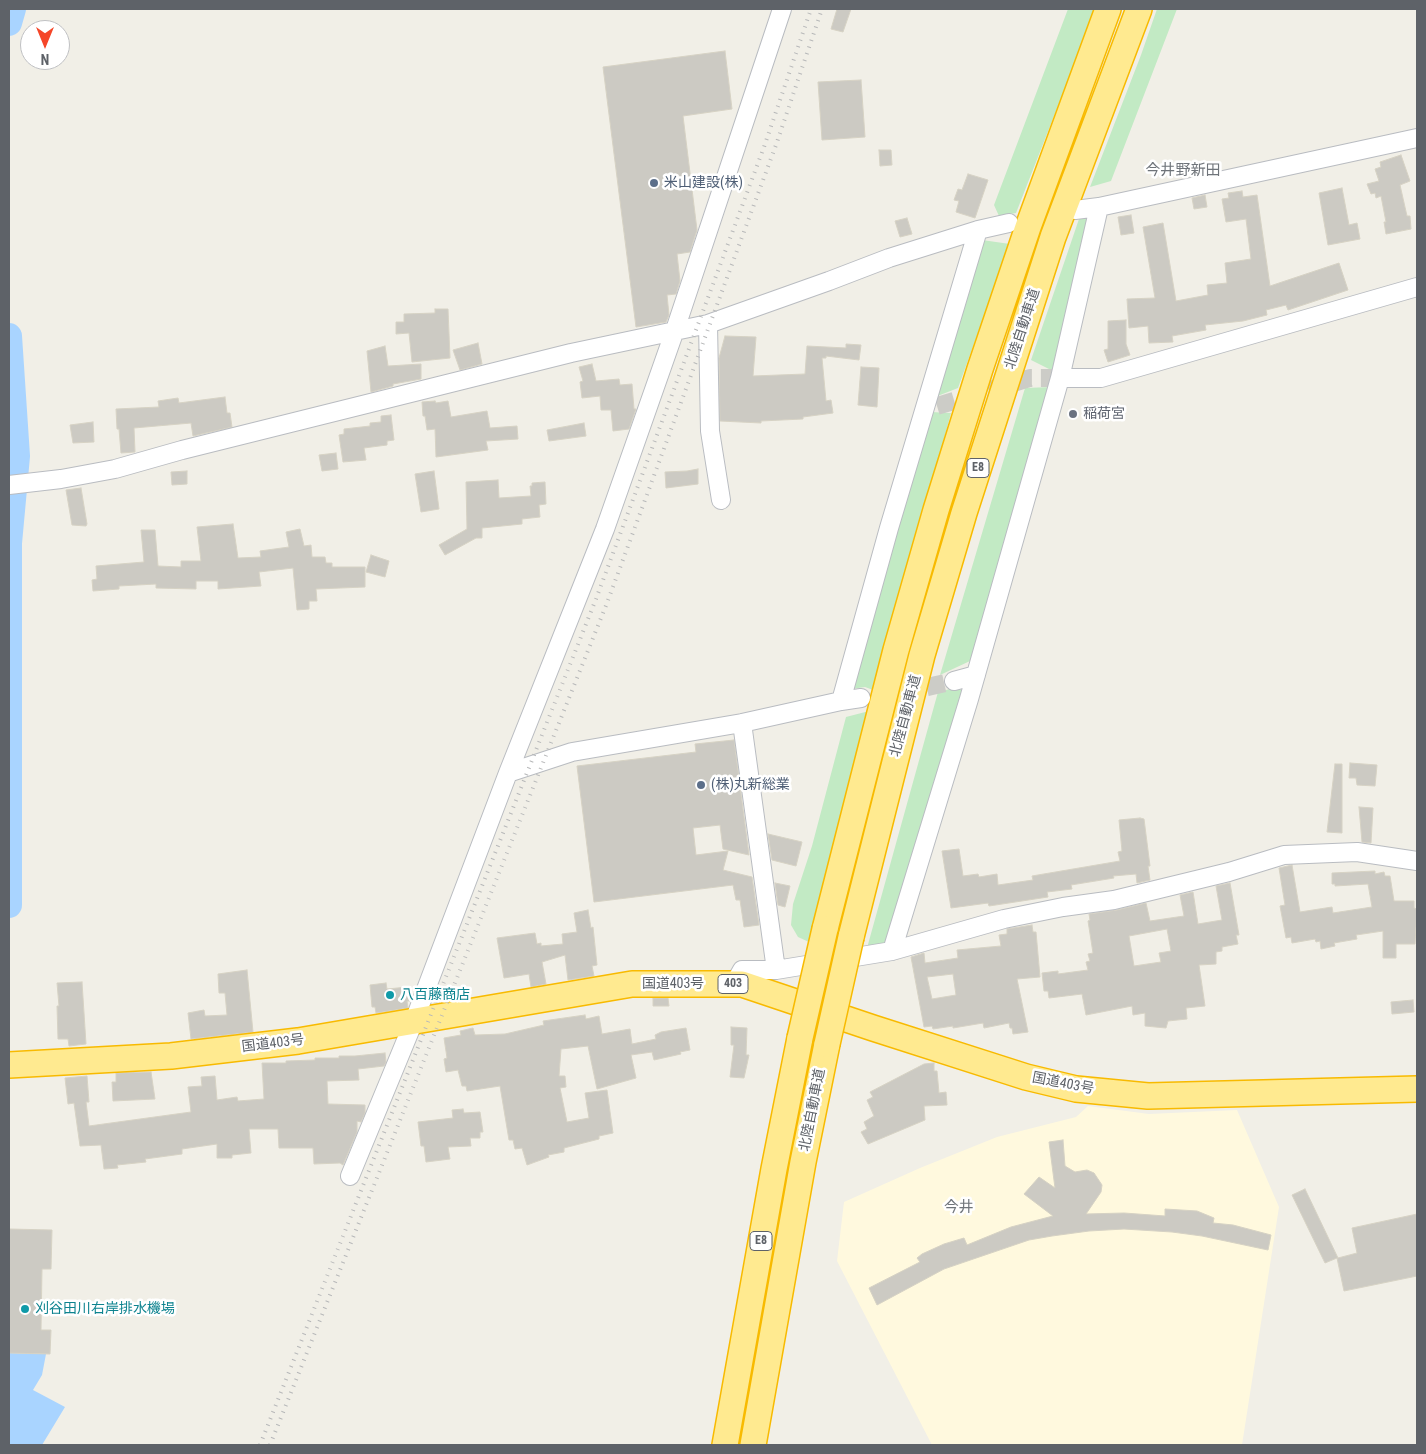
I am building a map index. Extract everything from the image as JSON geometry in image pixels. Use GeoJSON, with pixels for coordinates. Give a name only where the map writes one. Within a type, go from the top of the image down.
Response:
{"type":"FeatureCollection","features":[{"type":"Feature","properties":{"kind":"highway","name":"北陸自動車道"},"geometry":{"type":"LineString","coordinates":[[725,1445],[800,1038],[825,929],[891,668],[936,510],[980,369],[1028,227],[1108,9]]}},
{"type":"Feature","properties":{"kind":"highway","name":"北陸自動車道"},"geometry":{"type":"LineString","coordinates":[[753,1445],[775,1314],[826,1044],[922,655],[964,513],[1053,237],[1139,9]]}},
{"type":"Feature","properties":{"kind":"highway","name":"国道403号"},"geometry":{"type":"LineString","coordinates":[[9,1065],[171,1056],[298,1041],[632,984],[742,984],[1026,1076],[1076,1089],[1148,1096],[1417,1089]]}},
{"type":"Feature","properties":{"kind":"street"},"geometry":{"type":"LineString","coordinates":[[350,1176],[414,1021],[508,773],[606,529],[675,330],[782,9]]}},
{"type":"Feature","properties":{"kind":"street"},"geometry":{"type":"LineString","coordinates":[[1075,210],[1099,207],[1417,138]]}},
{"type":"Feature","properties":{"kind":"street"},"geometry":{"type":"LineString","coordinates":[[892,952],[976,675],[1060,378],[1099,207]]}},
{"type":"Feature","properties":{"kind":"street"},"geometry":{"type":"LineString","coordinates":[[9,485],[53,480],[115,469],[182,450],[571,353],[708,324],[829,282],[890,258],[978,230],[1009,224]]}},
{"type":"Feature","properties":{"kind":"street"},"geometry":{"type":"LineString","coordinates":[[842,701],[888,528],[915,442],[930,407],[978,230]]}},
{"type":"Feature","properties":{"kind":"street"},"geometry":{"type":"LineString","coordinates":[[1060,378],[1100,378],[1417,287]]}},
{"type":"Feature","properties":{"kind":"street"},"geometry":{"type":"LineString","coordinates":[[708,324],[710,431],[721,500]]}},
{"type":"Feature","properties":{"kind":"street"},"geometry":{"type":"LineString","coordinates":[[954,681],[976,675]]}},
{"type":"Feature","properties":{"kind":"street"},"geometry":{"type":"LineString","coordinates":[[508,773],[572,752],[742,722],[862,698]]}},
{"type":"Feature","properties":{"kind":"street"},"geometry":{"type":"LineString","coordinates":[[742,722],[776,970]]}},
{"type":"Feature","properties":{"kind":"street"},"geometry":{"type":"LineString","coordinates":[[734,984],[742,970],[776,970],[892,952],[1004,919],[1063,907],[1114,900],[1229,872],[1284,855],[1357,852],[1417,860]]}},
{"type":"Feature","properties":{"kind":"shaded area"},"geometry":{"type":"Polygon","coordinates":[[[1088,1106],[1149,1114],[1237,1110],[1279,1207],[1242,1445],[932,1445],[837,1261],[844,1202],[920,1168],[997,1137],[1076,1117],[1088,1106]]]}},
{"type":"Feature","properties":{"kind":"green space"},"geometry":{"type":"Polygon","coordinates":[[[1068,9],[1096,9],[1016,213],[999,216],[994,205],[1068,9]]]}},
{"type":"Feature","properties":{"kind":"green space"},"geometry":{"type":"Polygon","coordinates":[[[1157,9],[1177,9],[1111,181],[1090,187],[1141,55],[1157,9]]]}},
{"type":"Feature","properties":{"kind":"green space"},"geometry":{"type":"Polygon","coordinates":[[[1080,216],[1094,221],[1053,371],[1031,360],[1080,216]]]}},
{"type":"Feature","properties":{"kind":"green space"},"geometry":{"type":"Polygon","coordinates":[[[982,240],[1010,244],[958,388],[935,397],[982,240]]]}},
{"type":"Feature","properties":{"kind":"green space"},"geometry":{"type":"Polygon","coordinates":[[[1052,387],[970,661],[940,675],[1025,388],[1052,387]]]}},
{"type":"Feature","properties":{"kind":"green space"},"geometry":{"type":"Polygon","coordinates":[[[931,412],[951,413],[876,691],[865,687],[851,689],[931,412]]]}},
{"type":"Feature","properties":{"kind":"green space"},"geometry":{"type":"Polygon","coordinates":[[[958,687],[964,693],[885,945],[867,948],[938,692],[958,687]]]}},
{"type":"Feature","properties":{"kind":"green space"},"geometry":{"type":"Polygon","coordinates":[[[873,710],[809,942],[798,937],[791,925],[793,904],[812,846],[846,717],[873,710]]]}},
{"type":"Feature","properties":{"kind":"water"},"geometry":{"type":"Polygon","coordinates":[[[9,1353],[46,1354],[42,1375],[33,1390],[65,1407],[42,1445],[9,1445],[9,1353]]]}},
{"type":"Feature","properties":{"kind":"building"},"geometry":{"type":"Polygon","coordinates":[[[837,9],[851,9],[843,32],[831,29],[837,9]]]}},
{"type":"Feature","properties":{"kind":"building","name":"米山建設(株)"},"geometry":{"type":"Polygon","coordinates":[[[725,51],[732,109],[683,116],[697,230],[690,252],[677,254],[680,281],[676,294],[667,295],[669,315],[666,322],[636,327],[603,67],[725,51]]]}},
{"type":"Feature","properties":{"kind":"building"},"geometry":{"type":"Polygon","coordinates":[[[861,80],[865,137],[822,140],[818,82],[861,80]]]}},
{"type":"Feature","properties":{"kind":"building"},"geometry":{"type":"Polygon","coordinates":[[[879,150],[891,150],[892,165],[880,166],[879,150]]]}},
{"type":"Feature","properties":{"kind":"building"},"geometry":{"type":"Polygon","coordinates":[[[1401,155],[1410,181],[1400,185],[1407,216],[1410,216],[1411,229],[1386,234],[1384,222],[1386,222],[1381,196],[1376,198],[1375,193],[1371,194],[1367,184],[1379,181],[1375,169],[1381,167],[1380,162],[1401,155]]]}},
{"type":"Feature","properties":{"kind":"building"},"geometry":{"type":"Polygon","coordinates":[[[968,174],[988,180],[975,218],[956,212],[959,201],[954,200],[958,189],[962,190],[968,174]]]}},
{"type":"Feature","properties":{"kind":"building"},"geometry":{"type":"Polygon","coordinates":[[[1342,188],[1349,225],[1357,223],[1360,239],[1328,245],[1319,193],[1342,188]]]}},
{"type":"Feature","properties":{"kind":"building"},"geometry":{"type":"Polygon","coordinates":[[[1242,191],[1243,197],[1257,195],[1270,286],[1339,263],[1348,290],[1288,310],[1286,305],[1266,310],[1267,315],[1243,321],[1205,325],[1206,330],[1172,336],[1173,342],[1149,343],[1148,326],[1129,328],[1127,299],[1155,298],[1143,227],[1163,223],[1176,301],[1208,295],[1207,285],[1227,283],[1225,263],[1251,259],[1246,219],[1226,222],[1222,199],[1229,198],[1228,193],[1242,191]]]}},
{"type":"Feature","properties":{"kind":"building"},"geometry":{"type":"Polygon","coordinates":[[[1205,195],[1207,207],[1194,209],[1192,198],[1205,195]]]}},
{"type":"Feature","properties":{"kind":"building"},"geometry":{"type":"Polygon","coordinates":[[[1131,215],[1134,233],[1121,235],[1118,217],[1131,215]]]}},
{"type":"Feature","properties":{"kind":"building"},"geometry":{"type":"Polygon","coordinates":[[[907,218],[912,234],[900,237],[895,221],[907,218]]]}},
{"type":"Feature","properties":{"kind":"building"},"geometry":{"type":"Polygon","coordinates":[[[435,309],[448,309],[450,358],[412,362],[409,333],[396,334],[396,322],[404,322],[404,314],[435,313],[435,309]]]}},
{"type":"Feature","properties":{"kind":"building"},"geometry":{"type":"Polygon","coordinates":[[[1126,320],[1126,344],[1130,355],[1108,362],[1104,350],[1108,349],[1108,321],[1126,320]]]}},
{"type":"Feature","properties":{"kind":"building"},"geometry":{"type":"Polygon","coordinates":[[[725,336],[756,337],[753,376],[805,374],[807,346],[846,348],[846,344],[861,345],[859,360],[826,356],[826,358],[822,358],[826,401],[831,400],[833,413],[803,417],[803,419],[761,421],[761,423],[720,421],[719,358],[725,336]]]}},
{"type":"Feature","properties":{"kind":"building"},"geometry":{"type":"Polygon","coordinates":[[[478,343],[482,364],[460,370],[453,350],[478,343]]]}},
{"type":"Feature","properties":{"kind":"building"},"geometry":{"type":"Polygon","coordinates":[[[385,346],[388,366],[421,364],[421,379],[393,384],[393,386],[371,392],[367,351],[385,346]]]}},
{"type":"Feature","properties":{"kind":"building"},"geometry":{"type":"Polygon","coordinates":[[[592,364],[596,381],[619,379],[620,385],[632,384],[634,409],[636,409],[629,429],[613,431],[611,410],[601,410],[600,396],[582,398],[580,382],[583,381],[579,367],[592,364]]]}},
{"type":"Feature","properties":{"kind":"building"},"geometry":{"type":"Polygon","coordinates":[[[861,367],[879,368],[877,407],[858,405],[861,367]]]}},
{"type":"Feature","properties":{"kind":"building"},"geometry":{"type":"Polygon","coordinates":[[[225,397],[227,413],[230,413],[232,427],[193,436],[191,423],[134,428],[135,452],[121,453],[116,409],[159,407],[158,401],[178,398],[179,403],[225,397]]]}},
{"type":"Feature","properties":{"kind":"building"},"geometry":{"type":"Polygon","coordinates":[[[435,401],[436,403],[448,401],[451,417],[487,411],[490,428],[517,426],[518,439],[486,441],[488,450],[436,457],[435,429],[427,430],[422,402],[435,401]]]}},
{"type":"Feature","properties":{"kind":"building"},"geometry":{"type":"Polygon","coordinates":[[[391,415],[394,440],[387,441],[387,445],[364,448],[366,460],[343,462],[339,435],[344,434],[344,429],[370,426],[370,423],[381,422],[381,416],[391,415]]]}},
{"type":"Feature","properties":{"kind":"building"},"geometry":{"type":"Polygon","coordinates":[[[93,422],[94,442],[73,443],[70,425],[93,422]]]}},
{"type":"Feature","properties":{"kind":"building"},"geometry":{"type":"Polygon","coordinates":[[[584,423],[586,436],[549,441],[547,430],[584,423]]]}},
{"type":"Feature","properties":{"kind":"building"},"geometry":{"type":"Polygon","coordinates":[[[336,453],[338,469],[322,471],[319,455],[336,453]]]}},
{"type":"Feature","properties":{"kind":"building"},"geometry":{"type":"Polygon","coordinates":[[[698,469],[698,484],[666,488],[665,472],[698,469]]]}},
{"type":"Feature","properties":{"kind":"building"},"geometry":{"type":"Polygon","coordinates":[[[187,471],[187,484],[172,485],[171,472],[187,471]]]}},
{"type":"Feature","properties":{"kind":"building"},"geometry":{"type":"Polygon","coordinates":[[[434,471],[439,509],[421,512],[415,474],[434,471]]]}},
{"type":"Feature","properties":{"kind":"building"},"geometry":{"type":"Polygon","coordinates":[[[498,480],[499,498],[531,496],[530,486],[532,486],[532,483],[545,482],[546,504],[539,505],[540,517],[522,519],[522,524],[482,528],[482,538],[476,538],[445,555],[439,545],[467,529],[466,482],[498,480]]]}},
{"type":"Feature","properties":{"kind":"building"},"geometry":{"type":"Polygon","coordinates":[[[81,488],[86,526],[72,525],[66,490],[81,488]]]}},
{"type":"Feature","properties":{"kind":"building"},"geometry":{"type":"Polygon","coordinates":[[[233,524],[238,558],[261,557],[260,551],[289,547],[286,532],[300,529],[304,546],[311,545],[312,557],[325,557],[326,563],[332,563],[332,567],[365,567],[365,587],[316,589],[317,601],[309,601],[309,609],[297,610],[293,568],[259,572],[261,586],[218,589],[218,581],[196,581],[196,589],[156,588],[156,584],[119,586],[119,589],[93,591],[92,580],[97,579],[96,566],[144,562],[141,530],[155,530],[158,566],[181,567],[181,561],[201,561],[197,527],[233,524]]]}},
{"type":"Feature","properties":{"kind":"building"},"geometry":{"type":"Polygon","coordinates":[[[371,555],[389,561],[385,577],[366,572],[371,555]]]}},
{"type":"Feature","properties":{"kind":"building"},"geometry":{"type":"Polygon","coordinates":[[[734,740],[749,855],[723,849],[720,825],[693,828],[696,855],[728,851],[723,870],[752,877],[759,925],[744,927],[740,900],[736,900],[733,885],[594,902],[577,766],[696,752],[695,744],[734,740]]]}},
{"type":"Feature","properties":{"kind":"building"},"geometry":{"type":"Polygon","coordinates":[[[1350,763],[1377,765],[1375,786],[1357,785],[1356,778],[1349,778],[1350,763]]]}},
{"type":"Feature","properties":{"kind":"building"},"geometry":{"type":"Polygon","coordinates":[[[1335,764],[1342,764],[1342,833],[1327,832],[1335,764]]]}},
{"type":"Feature","properties":{"kind":"building"},"geometry":{"type":"Polygon","coordinates":[[[1359,807],[1373,808],[1371,843],[1362,842],[1359,807]]]}},
{"type":"Feature","properties":{"kind":"building"},"geometry":{"type":"Polygon","coordinates":[[[1144,819],[1150,880],[1137,883],[1136,874],[1113,876],[1114,878],[1071,885],[1072,889],[1047,892],[1048,897],[989,906],[988,903],[951,908],[942,851],[959,849],[963,876],[978,874],[979,877],[997,874],[998,885],[1033,880],[1032,876],[1120,861],[1118,852],[1122,851],[1119,820],[1144,819]]]}},
{"type":"Feature","properties":{"kind":"building"},"geometry":{"type":"Polygon","coordinates":[[[768,834],[802,842],[796,866],[772,860],[768,834]]]}},
{"type":"Feature","properties":{"kind":"building"},"geometry":{"type":"Polygon","coordinates":[[[1292,865],[1300,912],[1332,907],[1333,913],[1372,907],[1368,884],[1335,886],[1335,884],[1332,884],[1332,873],[1375,871],[1375,874],[1384,872],[1385,876],[1390,876],[1394,901],[1414,901],[1414,908],[1417,909],[1415,944],[1396,944],[1396,958],[1383,958],[1383,931],[1356,935],[1357,939],[1334,943],[1335,946],[1321,949],[1320,941],[1316,942],[1315,939],[1292,943],[1291,937],[1286,938],[1280,906],[1285,905],[1279,868],[1292,865]]]}},
{"type":"Feature","properties":{"kind":"building"},"geometry":{"type":"Polygon","coordinates":[[[775,883],[790,886],[785,907],[778,905],[775,883]]]}},
{"type":"Feature","properties":{"kind":"building"},"geometry":{"type":"Polygon","coordinates":[[[1230,883],[1239,935],[1236,935],[1238,944],[1222,947],[1222,951],[1216,952],[1216,964],[1199,965],[1205,1006],[1186,1008],[1187,1019],[1168,1021],[1166,1028],[1145,1026],[1145,1013],[1133,1015],[1132,1006],[1086,1015],[1082,994],[1049,998],[1048,991],[1044,991],[1042,973],[1058,971],[1058,974],[1088,970],[1086,962],[1090,961],[1088,954],[1093,953],[1088,921],[1090,920],[1089,914],[1146,903],[1150,921],[1184,916],[1180,895],[1193,892],[1198,924],[1222,920],[1216,886],[1230,883]],[[1167,929],[1129,936],[1134,966],[1161,962],[1159,953],[1171,951],[1167,929]]]}},
{"type":"Feature","properties":{"kind":"building"},"geometry":{"type":"Polygon","coordinates":[[[588,910],[591,928],[593,927],[597,965],[592,966],[594,976],[568,980],[565,955],[542,962],[546,984],[531,987],[529,974],[504,978],[497,938],[535,933],[537,944],[541,943],[541,946],[563,944],[562,934],[577,932],[574,913],[588,910]]]}},
{"type":"Feature","properties":{"kind":"building"},"geometry":{"type":"Polygon","coordinates":[[[1032,925],[1033,932],[1036,932],[1040,977],[1017,979],[1028,1032],[1013,1034],[1009,1023],[984,1028],[983,1023],[953,1028],[953,1026],[933,1029],[932,1026],[924,1027],[911,957],[924,953],[925,963],[958,958],[957,950],[1001,946],[999,935],[1007,934],[1007,929],[1032,925]],[[953,974],[927,977],[932,999],[956,995],[953,974]]]}},
{"type":"Feature","properties":{"kind":"building"},"geometry":{"type":"Polygon","coordinates":[[[247,970],[253,1032],[191,1039],[188,1013],[204,1010],[205,1016],[227,1015],[225,993],[219,993],[218,974],[247,970]]]}},
{"type":"Feature","properties":{"kind":"building"},"geometry":{"type":"Polygon","coordinates":[[[82,982],[86,1044],[69,1046],[68,1039],[58,1039],[57,1006],[59,1006],[57,983],[82,982]]]}},
{"type":"Feature","properties":{"kind":"building","name":"八百藤商店"},"geometry":{"type":"Polygon","coordinates":[[[386,983],[387,989],[408,987],[410,1001],[407,1001],[408,1008],[376,1013],[375,1007],[372,1007],[370,985],[386,983]]]}},
{"type":"Feature","properties":{"kind":"building"},"geometry":{"type":"Polygon","coordinates":[[[653,998],[668,998],[669,1006],[653,1006],[653,998]]]}},
{"type":"Feature","properties":{"kind":"building"},"geometry":{"type":"Polygon","coordinates":[[[1413,1000],[1414,1012],[1392,1014],[1391,1002],[1413,1000]]]}},
{"type":"Feature","properties":{"kind":"building"},"geometry":{"type":"Polygon","coordinates":[[[585,1015],[586,1019],[599,1016],[602,1034],[630,1029],[632,1044],[656,1039],[655,1035],[661,1032],[686,1028],[690,1050],[654,1060],[652,1052],[631,1055],[636,1078],[597,1089],[588,1046],[561,1049],[559,1076],[565,1076],[566,1087],[560,1088],[567,1122],[589,1118],[585,1093],[607,1090],[613,1133],[599,1136],[599,1139],[564,1148],[564,1152],[548,1155],[549,1157],[527,1165],[522,1148],[515,1149],[513,1140],[509,1140],[500,1086],[467,1091],[466,1086],[462,1086],[458,1070],[446,1072],[444,1059],[447,1058],[444,1038],[461,1035],[460,1031],[473,1028],[475,1035],[505,1034],[544,1025],[543,1021],[585,1015]]]}},
{"type":"Feature","properties":{"kind":"building"},"geometry":{"type":"Polygon","coordinates":[[[731,1027],[747,1028],[746,1055],[749,1055],[744,1078],[730,1077],[734,1045],[731,1045],[731,1027]]]}},
{"type":"Feature","properties":{"kind":"building"},"geometry":{"type":"Polygon","coordinates":[[[385,1053],[386,1062],[384,1066],[358,1069],[359,1080],[327,1081],[328,1104],[365,1105],[365,1113],[361,1122],[357,1121],[357,1132],[343,1165],[340,1163],[314,1164],[313,1148],[279,1148],[278,1129],[249,1129],[251,1153],[232,1155],[232,1158],[217,1158],[217,1144],[182,1149],[182,1154],[145,1159],[146,1162],[117,1165],[118,1168],[104,1169],[101,1145],[80,1146],[74,1103],[68,1104],[65,1078],[87,1076],[89,1102],[86,1102],[89,1126],[191,1112],[188,1087],[202,1086],[201,1077],[215,1076],[217,1100],[237,1097],[238,1101],[264,1099],[262,1063],[286,1063],[286,1061],[315,1060],[315,1058],[339,1058],[339,1056],[385,1053]]]}},
{"type":"Feature","properties":{"kind":"building"},"geometry":{"type":"Polygon","coordinates":[[[934,1063],[934,1071],[937,1071],[939,1093],[946,1092],[947,1105],[924,1106],[925,1120],[868,1144],[861,1132],[867,1129],[864,1122],[874,1116],[867,1100],[873,1097],[870,1092],[924,1064],[934,1063]]]}},
{"type":"Feature","properties":{"kind":"building"},"geometry":{"type":"Polygon","coordinates":[[[151,1072],[155,1099],[113,1101],[112,1082],[116,1082],[116,1073],[151,1072]]]}},
{"type":"Feature","properties":{"kind":"building"},"geometry":{"type":"Polygon","coordinates":[[[463,1109],[464,1113],[480,1112],[483,1132],[480,1132],[480,1138],[470,1138],[471,1146],[448,1147],[450,1159],[426,1162],[424,1146],[421,1146],[418,1122],[453,1118],[452,1110],[463,1109]]]}},
{"type":"Feature","properties":{"kind":"building"},"geometry":{"type":"Polygon","coordinates":[[[1063,1140],[1065,1166],[1075,1172],[1087,1170],[1094,1173],[1102,1185],[1101,1192],[1086,1214],[1124,1213],[1165,1216],[1165,1209],[1197,1211],[1214,1218],[1213,1223],[1233,1225],[1271,1235],[1268,1250],[1202,1236],[1172,1232],[1124,1229],[1052,1236],[1029,1240],[944,1269],[877,1305],[869,1288],[920,1262],[917,1258],[922,1254],[944,1244],[964,1238],[967,1245],[1011,1227],[1053,1216],[1024,1194],[1039,1177],[1055,1188],[1049,1142],[1063,1140]]]}},
{"type":"Feature","properties":{"kind":"building"},"geometry":{"type":"Polygon","coordinates":[[[1305,1189],[1338,1258],[1357,1253],[1352,1228],[1417,1214],[1417,1276],[1344,1291],[1337,1258],[1325,1263],[1292,1195],[1305,1189]]]}},
{"type":"Feature","properties":{"kind":"building"},"geometry":{"type":"Polygon","coordinates":[[[9,1229],[52,1230],[51,1269],[42,1269],[41,1330],[51,1330],[50,1354],[9,1353],[9,1229]]]}},
{"type":"Feature","properties":{"kind":"waterway"},"geometry":{"type":"LineString","coordinates":[[9,23],[13,9]]}},
{"type":"Feature","properties":{"kind":"waterway"},"geometry":{"type":"LineString","coordinates":[[9,336],[17,456],[9,543],[9,905]]}},
{"type":"Feature","properties":{"kind":"tunnel"},"geometry":{"type":"LineString","coordinates":[[937,406],[1030,378],[1060,378]]}},
{"type":"Feature","properties":{"kind":"tunnel"},"geometry":{"type":"LineString","coordinates":[[874,699],[954,681]]}},
{"type":"Feature","properties":{"kind":"railway"},"geometry":{"type":"LineString","coordinates":[[260,1445],[596,599],[764,147],[811,9]]}},
{"type":"Feature","properties":{"kind":"railway"},"geometry":{"type":"LineString","coordinates":[[270,1445],[607,603],[776,145],[822,9]]}},
{"type":"Feature","properties":{"kind":"place","name":"米山建設(株)"},"geometry":{"type":"Point","coordinates":[654,183]}},
{"type":"Feature","properties":{"kind":"place","name":"稲荷宮"},"geometry":{"type":"Point","coordinates":[1073,414]}},
{"type":"Feature","properties":{"kind":"place","name":"(株)丸新総業"},"geometry":{"type":"Point","coordinates":[701,785]}},
{"type":"Feature","properties":{"kind":"place","name":"八百藤商店"},"geometry":{"type":"Point","coordinates":[390,995]}},
{"type":"Feature","properties":{"kind":"place","name":"刈谷田川右岸排水機場"},"geometry":{"type":"Point","coordinates":[25,1309]}},
{"type":"Feature","properties":{"kind":"district","name":"今井野新田"},"geometry":{"type":"Point","coordinates":[1183,171]}},
{"type":"Feature","properties":{"kind":"district","name":"今井"},"geometry":{"type":"Point","coordinates":[959,1208]}}]}
